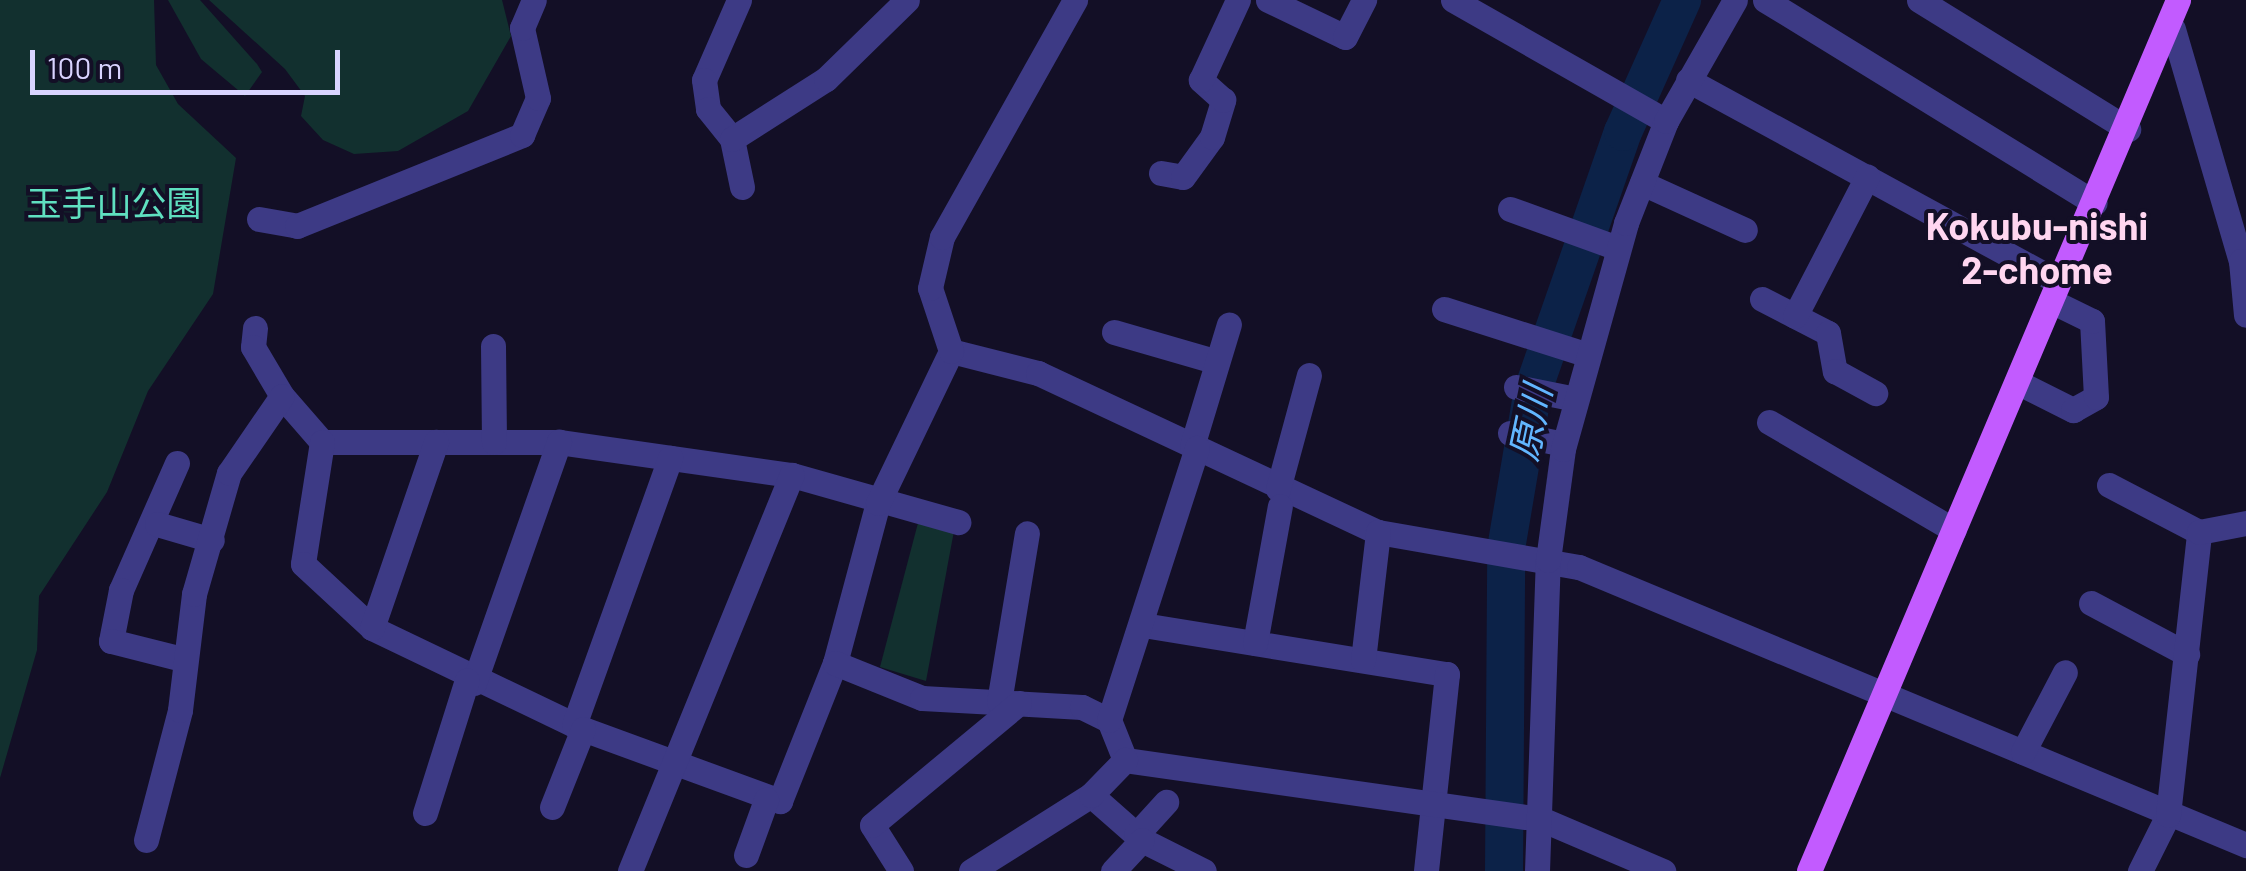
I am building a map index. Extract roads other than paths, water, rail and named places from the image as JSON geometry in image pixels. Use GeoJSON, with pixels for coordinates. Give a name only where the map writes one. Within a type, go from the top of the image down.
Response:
{"type":"FeatureCollection","features":[{"type":"Feature","properties":{"kind":"main road"},"geometry":{"type":"LineString","coordinates":[[1809,871],[2055,291],[2173,29],[2178,0]]}},
{"type":"Feature","properties":{"kind":"street"},"geometry":{"type":"LineString","coordinates":[[258,219],[297,226],[522,135],[538,98],[522,28],[534,0]]}},
{"type":"Feature","properties":{"kind":"street"},"geometry":{"type":"LineString","coordinates":[[739,0],[704,80],[708,108],[732,139],[742,187]]}},
{"type":"Feature","properties":{"kind":"street"},"geometry":{"type":"LineString","coordinates":[[732,139],[826,79],[907,0]]}},
{"type":"Feature","properties":{"kind":"street"},"geometry":{"type":"LineString","coordinates":[[322,442],[304,564],[372,628],[470,681],[578,728],[676,769],[766,800],[780,801],[836,663],[878,504],[951,351],[930,288],[942,237],[1075,0]]}},
{"type":"Feature","properties":{"kind":"street"},"geometry":{"type":"LineString","coordinates":[[1161,173],[1184,177],[1212,137],[1223,100],[1201,80],[1238,0]]}},
{"type":"Feature","properties":{"kind":"street"},"geometry":{"type":"LineString","coordinates":[[1268,0],[1345,37],[1364,0]]}},
{"type":"Feature","properties":{"kind":"street"},"geometry":{"type":"LineString","coordinates":[[1453,0],[1582,78],[1658,117]]}},
{"type":"Feature","properties":{"kind":"street"},"geometry":{"type":"LineString","coordinates":[[1538,871],[1532,818],[1538,558],[1555,442],[1578,352],[1613,247],[1642,183],[1658,117],[1688,80],[1735,0]]}},
{"type":"Feature","properties":{"kind":"street"},"geometry":{"type":"LineString","coordinates":[[1765,0],[2095,203]]}},
{"type":"Feature","properties":{"kind":"street"},"geometry":{"type":"LineString","coordinates":[[1919,0],[2128,130]]}},
{"type":"Feature","properties":{"kind":"street"},"geometry":{"type":"LineString","coordinates":[[2173,29],[2245,286],[2246,314]]}},
{"type":"Feature","properties":{"kind":"street"},"geometry":{"type":"LineString","coordinates":[[1688,80],[1867,178],[2055,291],[2092,320],[2096,397],[2073,410],[2017,382]]}},
{"type":"Feature","properties":{"kind":"street"},"geometry":{"type":"LineString","coordinates":[[1795,316],[1867,178]]}},
{"type":"Feature","properties":{"kind":"street"},"geometry":{"type":"LineString","coordinates":[[1642,183],[1745,230]]}},
{"type":"Feature","properties":{"kind":"street"},"geometry":{"type":"LineString","coordinates":[[1510,210],[1613,247]]}},
{"type":"Feature","properties":{"kind":"street"},"geometry":{"type":"LineString","coordinates":[[1762,299],[1828,334],[1835,371],[1875,394]]}},
{"type":"Feature","properties":{"kind":"street"},"geometry":{"type":"LineString","coordinates":[[1444,309],[1578,352]]}},
{"type":"Feature","properties":{"kind":"street"},"geometry":{"type":"LineString","coordinates":[[1125,760],[1109,720],[1143,624],[1229,324]]}},
{"type":"Feature","properties":{"kind":"street"},"geometry":{"type":"LineString","coordinates":[[255,328],[253,346],[282,396],[322,442],[559,442],[792,476],[878,504],[958,522]]}},
{"type":"Feature","properties":{"kind":"street"},"geometry":{"type":"LineString","coordinates":[[1114,332],[1217,362]]}},
{"type":"Feature","properties":{"kind":"street"},"geometry":{"type":"LineString","coordinates":[[493,346],[494,442]]}},
{"type":"Feature","properties":{"kind":"street"},"geometry":{"type":"LineString","coordinates":[[951,351],[1038,373],[1195,447],[1279,497],[1378,532],[1538,558],[1884,695],[2246,845]]}},
{"type":"Feature","properties":{"kind":"street"},"geometry":{"type":"LineString","coordinates":[[1255,643],[1279,497],[1310,375]]}},
{"type":"Feature","properties":{"kind":"street"},"geometry":{"type":"LineString","coordinates":[[1516,387],[1568,397]]}},
{"type":"Feature","properties":{"kind":"street"},"geometry":{"type":"LineString","coordinates":[[146,840],[180,710],[182,659],[229,473],[282,396]]}},
{"type":"Feature","properties":{"kind":"street"},"geometry":{"type":"LineString","coordinates":[[1769,422],[1954,530]]}},
{"type":"Feature","properties":{"kind":"street"},"geometry":{"type":"LineString","coordinates":[[1510,433],[1555,442]]}},
{"type":"Feature","properties":{"kind":"street"},"geometry":{"type":"LineString","coordinates":[[372,628],[436,442]]}},
{"type":"Feature","properties":{"kind":"street"},"geometry":{"type":"LineString","coordinates":[[425,813],[559,442]]}},
{"type":"Feature","properties":{"kind":"street"},"geometry":{"type":"LineString","coordinates":[[552,807],[670,458]]}},
{"type":"Feature","properties":{"kind":"street"},"geometry":{"type":"LineString","coordinates":[[176,463],[157,524],[121,590],[111,641],[182,659]]}},
{"type":"Feature","properties":{"kind":"street"},"geometry":{"type":"LineString","coordinates":[[630,871],[676,769],[792,476]]}},
{"type":"Feature","properties":{"kind":"street"},"geometry":{"type":"LineString","coordinates":[[2110,485],[2199,532],[2246,524]]}},
{"type":"Feature","properties":{"kind":"street"},"geometry":{"type":"LineString","coordinates":[[157,524],[212,540]]}},
{"type":"Feature","properties":{"kind":"street"},"geometry":{"type":"LineString","coordinates":[[1363,660],[1378,532]]}},
{"type":"Feature","properties":{"kind":"street"},"geometry":{"type":"LineString","coordinates":[[2140,871],[2168,815],[2199,532]]}},
{"type":"Feature","properties":{"kind":"street"},"geometry":{"type":"LineString","coordinates":[[902,871],[872,824],[1009,703],[1026,533]]}},
{"type":"Feature","properties":{"kind":"street"},"geometry":{"type":"LineString","coordinates":[[2091,603],[2187,654]]}},
{"type":"Feature","properties":{"kind":"street"},"geometry":{"type":"LineString","coordinates":[[1143,624],[1446,674],[1426,871]]}},
{"type":"Feature","properties":{"kind":"street"},"geometry":{"type":"LineString","coordinates":[[836,663],[922,698],[1082,707],[1109,720]]}},
{"type":"Feature","properties":{"kind":"street"},"geometry":{"type":"LineString","coordinates":[[2022,752],[2066,672]]}},
{"type":"Feature","properties":{"kind":"street"},"geometry":{"type":"LineString","coordinates":[[1125,760],[1532,818],[1662,871]]}},
{"type":"Feature","properties":{"kind":"street"},"geometry":{"type":"LineString","coordinates":[[972,871],[1091,795],[1125,760]]}},
{"type":"Feature","properties":{"kind":"street"},"geometry":{"type":"LineString","coordinates":[[1091,795],[1139,837],[1204,871]]}},
{"type":"Feature","properties":{"kind":"street"},"geometry":{"type":"LineString","coordinates":[[746,855],[766,800]]}},
{"type":"Feature","properties":{"kind":"street"},"geometry":{"type":"LineString","coordinates":[[1113,871],[1166,802]]}},
{"type":"Feature","properties":{"kind":"waterway","name":"原川"},"geometry":{"type":"LineString","coordinates":[[1504,871],[1506,549],[1533,390],[1623,132],[1682,0]]}},
{"type":"Feature","properties":{"kind":"district","name":"Kokubu-nishi 2-chome"},"geometry":{"type":"Point","coordinates":[2037,248]}},
{"type":"Feature","properties":{"kind":"park label","name":"玉手山公園"},"geometry":{"type":"Point","coordinates":[114,202]}}]}
